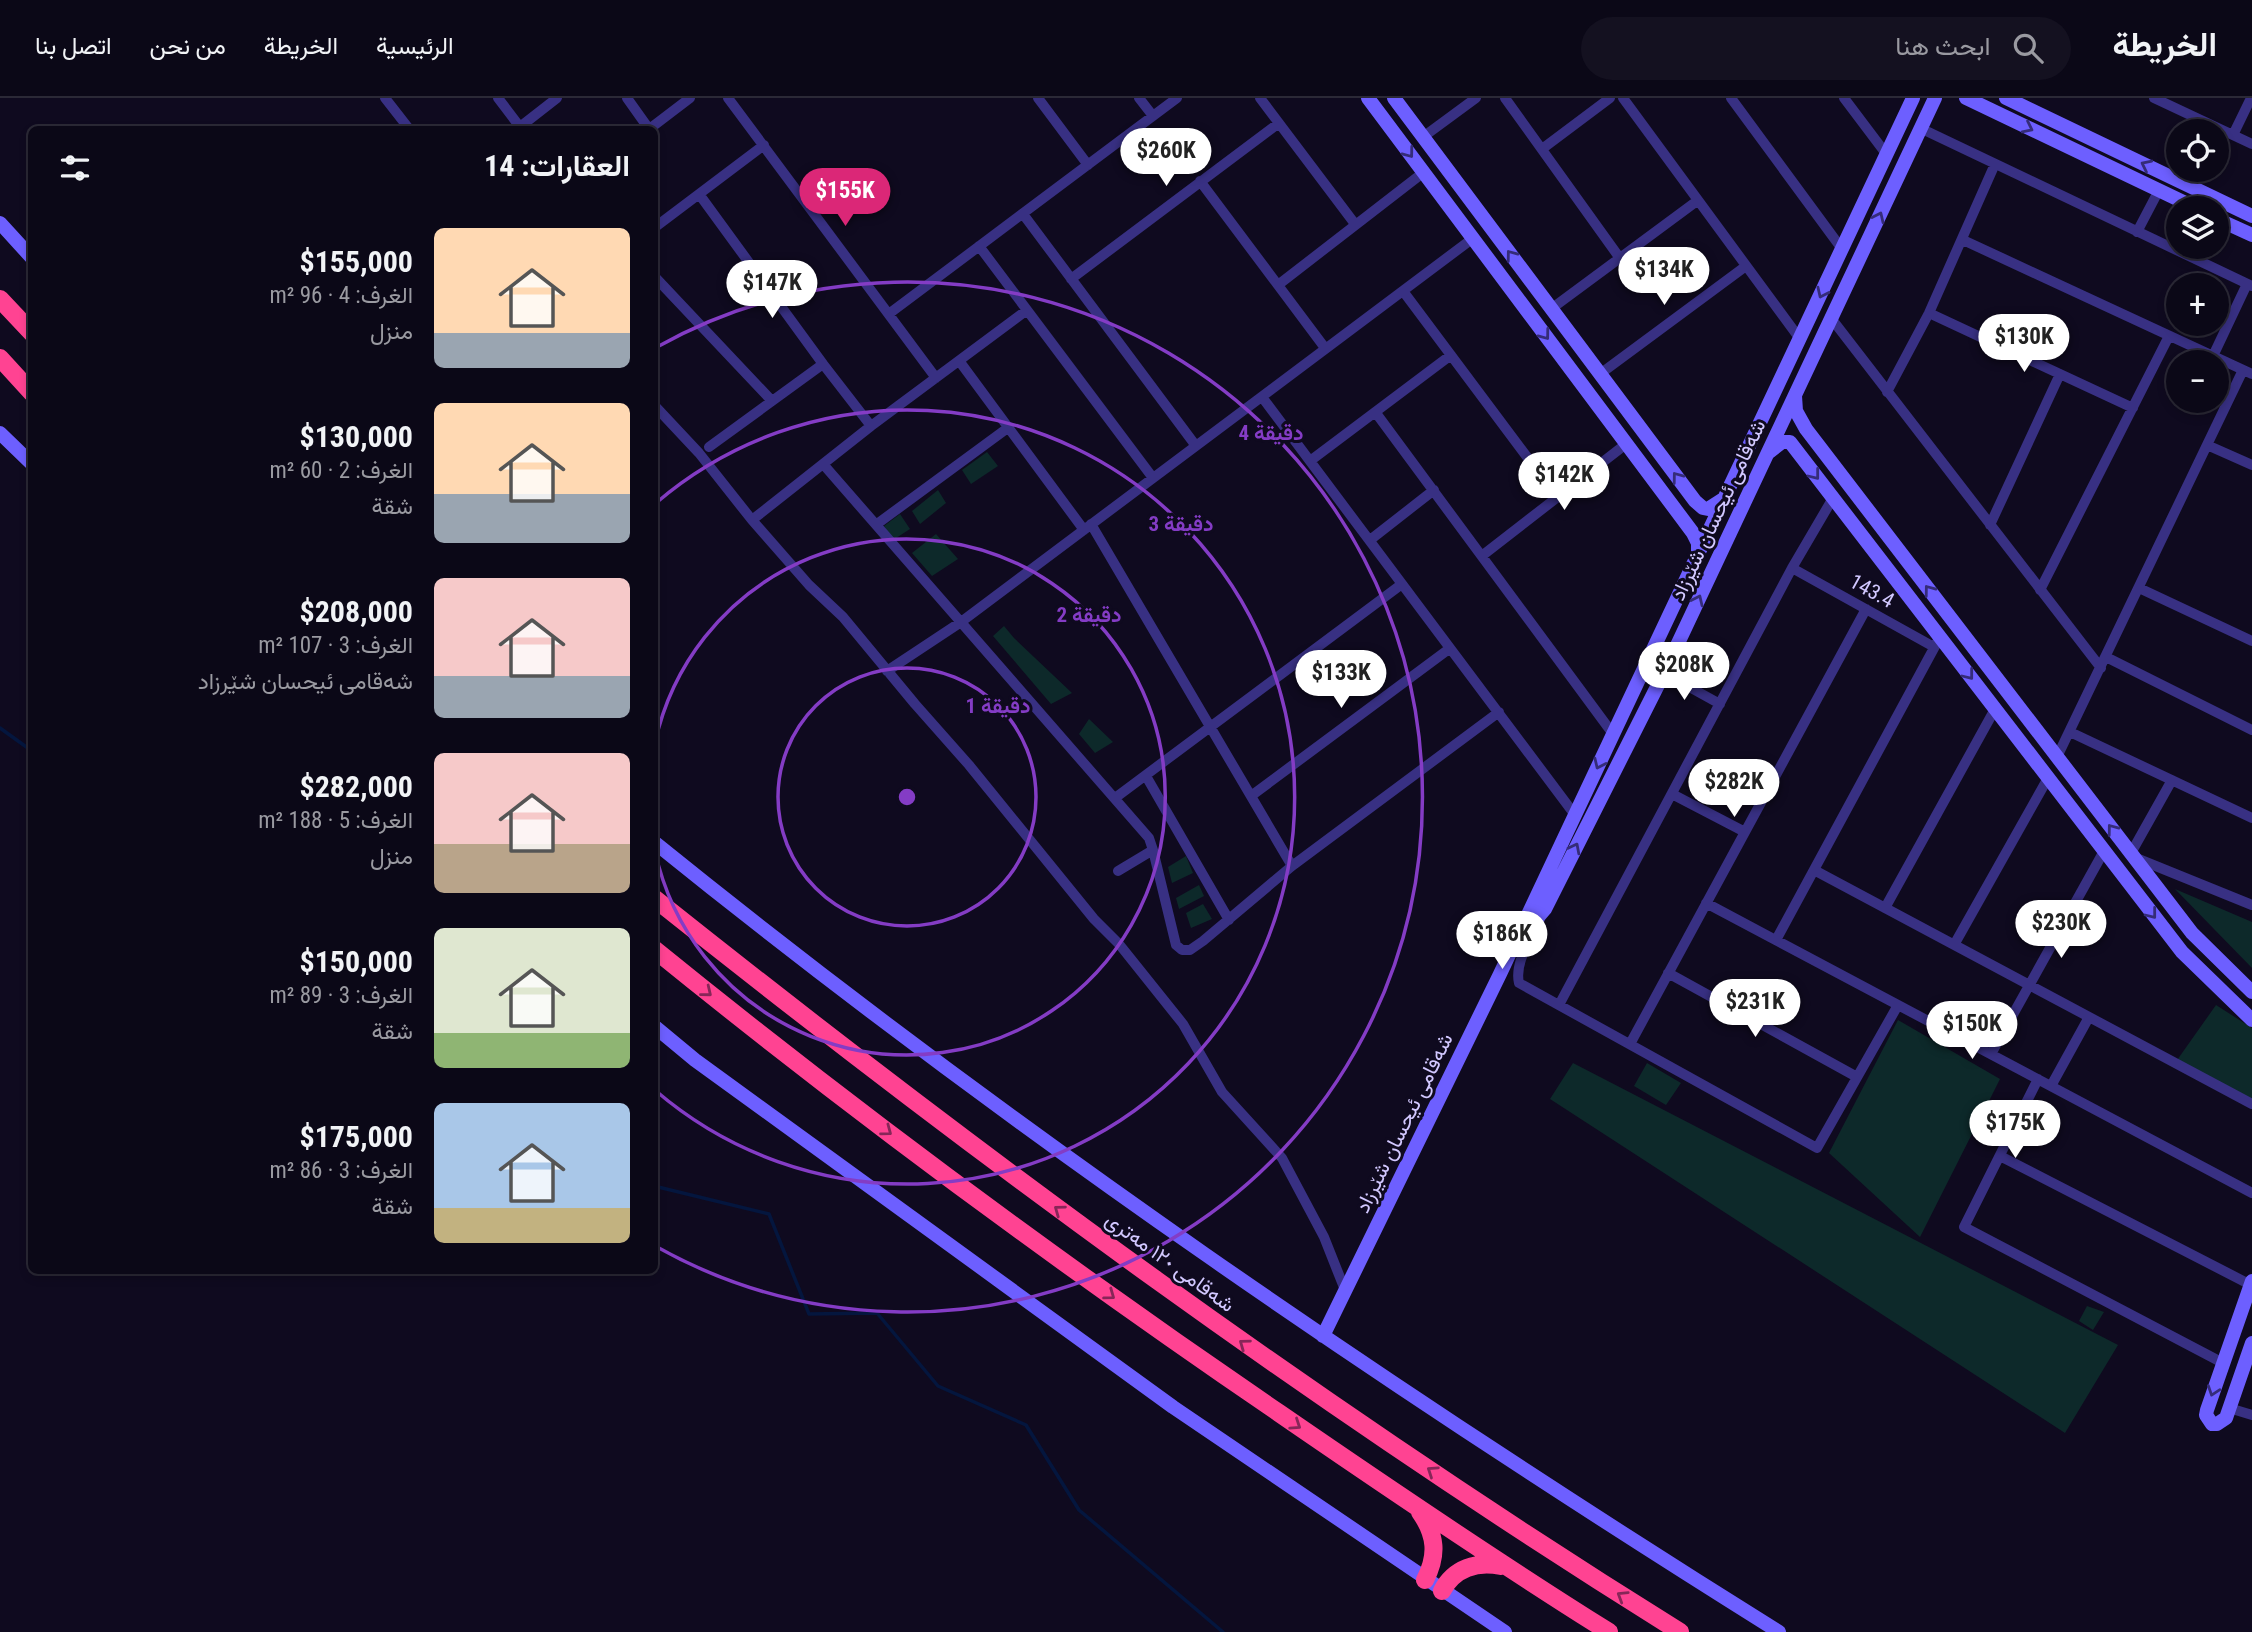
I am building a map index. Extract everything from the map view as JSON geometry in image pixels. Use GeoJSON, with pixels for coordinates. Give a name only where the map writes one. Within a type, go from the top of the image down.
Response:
{"type":"FeatureCollection","features":[{"type":"Feature","properties":{"kind":"highway"},"geometry":{"type":"LineString","coordinates":[[0,299],[28,329]]}},
{"type":"Feature","properties":{"kind":"highway"},"geometry":{"type":"LineString","coordinates":[[0,358],[28,389]]}},
{"type":"Feature","properties":{"kind":"highway","name":"شەقامی ١٢٠ مەتری"},"geometry":{"type":"LineString","coordinates":[[658,901],[791,1007],[1030,1189],[1264,1358],[1501,1517],[1680,1632]]}},
{"type":"Feature","properties":{"kind":"highway"},"geometry":{"type":"LineString","coordinates":[[658,952],[772,1044],[1023,1233],[1418,1509],[1609,1632]]}},
{"type":"Feature","properties":{"kind":"highway"},"geometry":{"type":"LineString","coordinates":[[1418,1509],[1427,1522],[1434,1547],[1432,1566],[1425,1580]]}},
{"type":"Feature","properties":{"kind":"highway"},"geometry":{"type":"LineString","coordinates":[[1442,1591],[1450,1579],[1468,1567],[1491,1564],[1507,1568]]}},
{"type":"Feature","properties":{"kind":"street"},"geometry":{"type":"LineString","coordinates":[[385,98],[407,126]]}},
{"type":"Feature","properties":{"kind":"street"},"geometry":{"type":"LineString","coordinates":[[498,98],[517,126]]}},
{"type":"Feature","properties":{"kind":"street"},"geometry":{"type":"LineString","coordinates":[[521,126],[557,98]]}},
{"type":"Feature","properties":{"kind":"street"},"geometry":{"type":"LineString","coordinates":[[627,98],[647,126]]}},
{"type":"Feature","properties":{"kind":"street"},"geometry":{"type":"LineString","coordinates":[[653,126],[690,98]]}},
{"type":"Feature","properties":{"kind":"street"},"geometry":{"type":"LineString","coordinates":[[728,98],[936,378]]}},
{"type":"Feature","properties":{"kind":"street"},"geometry":{"type":"LineString","coordinates":[[1038,98],[1088,165]]}},
{"type":"Feature","properties":{"kind":"street"},"geometry":{"type":"LineString","coordinates":[[1139,98],[1153,116]]}},
{"type":"Feature","properties":{"kind":"street"},"geometry":{"type":"LineString","coordinates":[[890,313],[1177,98]]}},
{"type":"Feature","properties":{"kind":"street"},"geometry":{"type":"LineString","coordinates":[[1260,98],[1355,225]]}},
{"type":"Feature","properties":{"kind":"street"},"geometry":{"type":"LineString","coordinates":[[1368,98],[1679,514],[1696,538],[1698,554]]}},
{"type":"Feature","properties":{"kind":"street"},"geometry":{"type":"LineString","coordinates":[[1394,98],[1695,501],[1708,509],[1714,508],[1725,497]]}},
{"type":"Feature","properties":{"kind":"street"},"geometry":{"type":"LineString","coordinates":[[1423,137],[1476,98]]}},
{"type":"Feature","properties":{"kind":"street"},"geometry":{"type":"LineString","coordinates":[[1505,98],[1619,257]]}},
{"type":"Feature","properties":{"kind":"street"},"geometry":{"type":"LineString","coordinates":[[1542,149],[1611,98]]}},
{"type":"Feature","properties":{"kind":"street"},"geometry":{"type":"LineString","coordinates":[[1623,98],[1800,338]]}},
{"type":"Feature","properties":{"kind":"street"},"geometry":{"type":"LineString","coordinates":[[1731,98],[1842,248]]}},
{"type":"Feature","properties":{"kind":"street"},"geometry":{"type":"LineString","coordinates":[[1844,98],[1887,155]]}},
{"type":"Feature","properties":{"kind":"street","name":"شەقامی ئیحسان شێرزاد"},"geometry":{"type":"LineString","coordinates":[[1323,1336],[1522,929],[1913,98]]}},
{"type":"Feature","properties":{"kind":"street"},"geometry":{"type":"LineString","coordinates":[[1966,98],[2171,196]]}},
{"type":"Feature","properties":{"kind":"street"},"geometry":{"type":"LineString","coordinates":[[2006,98],[2252,216]]}},
{"type":"Feature","properties":{"kind":"street"},"geometry":{"type":"LineString","coordinates":[[2154,98],[2252,144]]}},
{"type":"Feature","properties":{"kind":"street"},"geometry":{"type":"LineString","coordinates":[[2234,135],[2251,98]]}},
{"type":"Feature","properties":{"kind":"street","name":"شەقامی ئیحسان شێرزاد"},"geometry":{"type":"LineString","coordinates":[[1522,929],[1533,923],[1545,909],[1664,673],[1935,99]]}},
{"type":"Feature","properties":{"kind":"street"},"geometry":{"type":"LineString","coordinates":[[1071,279],[1279,123]]}},
{"type":"Feature","properties":{"kind":"street"},"geometry":{"type":"LineString","coordinates":[[1920,128],[2249,285],[2216,350]]}},
{"type":"Feature","properties":{"kind":"street"},"geometry":{"type":"LineString","coordinates":[[658,225],[764,145]]}},
{"type":"Feature","properties":{"kind":"street"},"geometry":{"type":"LineString","coordinates":[[1887,392],[1929,313],[1995,164]]}},
{"type":"Feature","properties":{"kind":"street"},"geometry":{"type":"LineString","coordinates":[[1278,285],[1424,172]]}},
{"type":"Feature","properties":{"kind":"street"},"geometry":{"type":"LineString","coordinates":[[1200,181],[1325,348]]}},
{"type":"Feature","properties":{"kind":"street"},"geometry":{"type":"LineString","coordinates":[[1874,183],[1891,191]]}},
{"type":"Feature","properties":{"kind":"street"},"geometry":{"type":"LineString","coordinates":[[2137,232],[2159,190]]}},
{"type":"Feature","properties":{"kind":"street"},"geometry":{"type":"LineString","coordinates":[[699,194],[871,426]]}},
{"type":"Feature","properties":{"kind":"street"},"geometry":{"type":"LineString","coordinates":[[1452,211],[1469,199]]}},
{"type":"Feature","properties":{"kind":"street"},"geometry":{"type":"LineString","coordinates":[[1551,309],[1697,201]]}},
{"type":"Feature","properties":{"kind":"street"},"geometry":{"type":"LineString","coordinates":[[1023,214],[1196,446]]}},
{"type":"Feature","properties":{"kind":"street"},"geometry":{"type":"LineString","coordinates":[[0,223],[28,254]]}},
{"type":"Feature","properties":{"kind":"street"},"geometry":{"type":"LineString","coordinates":[[2229,224],[2252,235]]}},
{"type":"Feature","properties":{"kind":"street"},"geometry":{"type":"LineString","coordinates":[[887,671],[961,622],[1472,239]]}},
{"type":"Feature","properties":{"kind":"street"},"geometry":{"type":"LineString","coordinates":[[1963,240],[2166,335]]}},
{"type":"Feature","properties":{"kind":"street"},"geometry":{"type":"LineString","coordinates":[[979,246],[1153,478]]}},
{"type":"Feature","properties":{"kind":"street"},"geometry":{"type":"LineString","coordinates":[[1600,374],[1746,266]]}},
{"type":"Feature","properties":{"kind":"street"},"geometry":{"type":"LineString","coordinates":[[658,280],[772,401]]}},
{"type":"Feature","properties":{"kind":"street"},"geometry":{"type":"LineString","coordinates":[[1403,291],[1557,497]]}},
{"type":"Feature","properties":{"kind":"street"},"geometry":{"type":"LineString","coordinates":[[752,520],[871,426],[1027,310]]}},
{"type":"Feature","properties":{"kind":"street"},"geometry":{"type":"LineString","coordinates":[[1929,313],[2133,408]]}},
{"type":"Feature","properties":{"kind":"street"},"geometry":{"type":"LineString","coordinates":[[1831,318],[2101,668]]}},
{"type":"Feature","properties":{"kind":"street"},"geometry":{"type":"LineString","coordinates":[[2040,590],[2169,336],[2200,350]]}},
{"type":"Feature","properties":{"kind":"street"},"geometry":{"type":"LineString","coordinates":[[1310,461],[1451,355]]}},
{"type":"Feature","properties":{"kind":"street"},"geometry":{"type":"LineString","coordinates":[[960,362],[1088,527],[1293,866]]}},
{"type":"Feature","properties":{"kind":"street"},"geometry":{"type":"LineString","coordinates":[[2057,757],[2207,445],[2248,372],[2229,363]]}},
{"type":"Feature","properties":{"kind":"street"},"geometry":{"type":"LineString","coordinates":[[709,447],[823,364]]}},
{"type":"Feature","properties":{"kind":"street"},"geometry":{"type":"LineString","coordinates":[[1990,525],[2060,374]]}},
{"type":"Feature","properties":{"kind":"street"},"geometry":{"type":"LineString","coordinates":[[1795,394],[1796,411],[1807,429],[2057,757],[2192,933],[2252,992]]}},
{"type":"Feature","properties":{"kind":"street"},"geometry":{"type":"LineString","coordinates":[[1262,397],[1575,815]]}},
{"type":"Feature","properties":{"kind":"street"},"geometry":{"type":"LineString","coordinates":[[658,409],[699,453],[752,520],[809,584],[843,617],[969,765],[1094,919],[1119,944],[1183,1024],[1222,1093],[1282,1158],[1324,1237],[1345,1290]]}},
{"type":"Feature","properties":{"kind":"street"},"geometry":{"type":"LineString","coordinates":[[1376,413],[1613,734]]}},
{"type":"Feature","properties":{"kind":"street"},"geometry":{"type":"LineString","coordinates":[[877,524],[1009,427]]}},
{"type":"Feature","properties":{"kind":"street"},"geometry":{"type":"LineString","coordinates":[[1807,429],[1796,429],[1790,442],[1937,642],[1995,709],[2182,952],[2252,1020]]}},
{"type":"Feature","properties":{"kind":"street"},"geometry":{"type":"LineString","coordinates":[[0,433],[28,460]]}},
{"type":"Feature","properties":{"kind":"street"},"geometry":{"type":"LineString","coordinates":[[1767,453],[1779,444],[1790,442]]}},
{"type":"Feature","properties":{"kind":"street"},"geometry":{"type":"LineString","coordinates":[[1483,555],[1626,444]]}},
{"type":"Feature","properties":{"kind":"street"},"geometry":{"type":"LineString","coordinates":[[2207,445],[2252,465]]}},
{"type":"Feature","properties":{"kind":"street"},"geometry":{"type":"LineString","coordinates":[[823,464],[1149,838],[1176,945],[1182,950],[1190,950],[1293,866],[1499,712]]}},
{"type":"Feature","properties":{"kind":"street"},"geometry":{"type":"LineString","coordinates":[[1370,540],[1434,490]]}},
{"type":"Feature","properties":{"kind":"street"},"geometry":{"type":"LineString","coordinates":[[1559,1005],[1792,568],[1833,498]]}},
{"type":"Feature","properties":{"kind":"street"},"geometry":{"type":"LineString","coordinates":[[1679,514],[1690,514],[1695,508],[1695,501]]}},
{"type":"Feature","properties":{"kind":"street","name":"143.4"},"geometry":{"type":"LineString","coordinates":[[1792,568],[1866,609],[1937,642]]}},
{"type":"Feature","properties":{"kind":"street"},"geometry":{"type":"LineString","coordinates":[[1115,798],[1402,584]]}},
{"type":"Feature","properties":{"kind":"street"},"geometry":{"type":"LineString","coordinates":[[2139,588],[2252,641]]}},
{"type":"Feature","properties":{"kind":"street"},"geometry":{"type":"LineString","coordinates":[[1630,1044],[1866,609]]}},
{"type":"Feature","properties":{"kind":"street"},"geometry":{"type":"LineString","coordinates":[[1665,625],[1683,633]]}},
{"type":"Feature","properties":{"kind":"street"},"geometry":{"type":"LineString","coordinates":[[1776,940],[1937,642]]}},
{"type":"Feature","properties":{"kind":"street"},"geometry":{"type":"LineString","coordinates":[[1251,796],[1449,649]]}},
{"type":"Feature","properties":{"kind":"street"},"geometry":{"type":"LineString","coordinates":[[2106,657],[2252,730]]}},
{"type":"Feature","properties":{"kind":"street"},"geometry":{"type":"LineString","coordinates":[[1664,673],[1720,705]]}},
{"type":"Feature","properties":{"kind":"street"},"geometry":{"type":"LineString","coordinates":[[1885,908],[1995,709]]}},
{"type":"Feature","properties":{"kind":"street"},"geometry":{"type":"LineString","coordinates":[[2016,737],[2033,725]]}},
{"type":"Feature","properties":{"kind":"street"},"geometry":{"type":"LineString","coordinates":[[2070,732],[2252,818]]}},
{"type":"Feature","properties":{"kind":"street"},"geometry":{"type":"LineString","coordinates":[[1146,776],[1229,920]]}},
{"type":"Feature","properties":{"kind":"street"},"geometry":{"type":"LineString","coordinates":[[1954,945],[2048,778]]}},
{"type":"Feature","properties":{"kind":"street"},"geometry":{"type":"LineString","coordinates":[[2132,855],[2172,780]]}},
{"type":"Feature","properties":{"kind":"street"},"geometry":{"type":"LineString","coordinates":[[1672,794],[1745,832]]}},
{"type":"Feature","properties":{"kind":"street"},"geometry":{"type":"LineString","coordinates":[[658,845],[726,900],[1013,1117],[1323,1336],[1779,1632]]}},
{"type":"Feature","properties":{"kind":"street"},"geometry":{"type":"LineString","coordinates":[[1118,871],[1153,850]]}},
{"type":"Feature","properties":{"kind":"street"},"geometry":{"type":"LineString","coordinates":[[1991,1054],[2104,851]]}},
{"type":"Feature","properties":{"kind":"street"},"geometry":{"type":"LineString","coordinates":[[2132,855],[2252,905]]}},
{"type":"Feature","properties":{"kind":"street"},"geometry":{"type":"LineString","coordinates":[[1814,870],[2252,1104]]}},
{"type":"Feature","properties":{"kind":"street"},"geometry":{"type":"LineString","coordinates":[[1706,903],[2252,1193]]}},
{"type":"Feature","properties":{"kind":"street"},"geometry":{"type":"LineString","coordinates":[[1545,909],[1520,964],[1517,975],[1519,983],[1817,1148],[1898,1004]]}},
{"type":"Feature","properties":{"kind":"street"},"geometry":{"type":"LineString","coordinates":[[1668,974],[1857,1077]]}},
{"type":"Feature","properties":{"kind":"street"},"geometry":{"type":"LineString","coordinates":[[2051,1086],[2089,1017]]}},
{"type":"Feature","properties":{"kind":"street"},"geometry":{"type":"LineString","coordinates":[[658,1029],[695,1060],[1161,1399],[1505,1632]]}},
{"type":"Feature","properties":{"kind":"street"},"geometry":{"type":"LineString","coordinates":[[2038,1079],[1964,1227],[2223,1363]]}},
{"type":"Feature","properties":{"kind":"street"},"geometry":{"type":"LineString","coordinates":[[2000,1156],[2251,1283],[2207,1410],[2208,1420],[2212,1424],[2222,1422],[2229,1408],[2252,1343]]}},
{"type":"Feature","properties":{"kind":"street"},"geometry":{"type":"LineString","coordinates":[[2229,1408],[2252,1415]]}},
{"type":"Feature","properties":{"kind":"green space"},"geometry":{"type":"Polygon","coordinates":[[[987,452],[998,466],[971,484],[962,470],[987,452]]]}},
{"type":"Feature","properties":{"kind":"green space"},"geometry":{"type":"Polygon","coordinates":[[[938,490],[946,503],[920,524],[912,511],[938,490]]]}},
{"type":"Feature","properties":{"kind":"green space"},"geometry":{"type":"Polygon","coordinates":[[[900,514],[910,529],[893,540],[884,526],[900,514]]]}},
{"type":"Feature","properties":{"kind":"green space"},"geometry":{"type":"Polygon","coordinates":[[[936,534],[958,559],[932,576],[912,553],[936,534]]]}},
{"type":"Feature","properties":{"kind":"green space"},"geometry":{"type":"Polygon","coordinates":[[[1004,626],[1072,693],[1051,704],[993,636],[1004,626]]]}},
{"type":"Feature","properties":{"kind":"green space"},"geometry":{"type":"Polygon","coordinates":[[[1089,719],[1113,742],[1095,753],[1079,734],[1089,719]]]}},
{"type":"Feature","properties":{"kind":"green space"},"geometry":{"type":"Polygon","coordinates":[[[1186,856],[1193,873],[1172,883],[1168,867],[1186,856]]]}},
{"type":"Feature","properties":{"kind":"green space"},"geometry":{"type":"Polygon","coordinates":[[[1199,885],[1204,896],[1179,909],[1176,898],[1199,885]]]}},
{"type":"Feature","properties":{"kind":"green space"},"geometry":{"type":"Polygon","coordinates":[[[2175,889],[2252,922],[2252,968],[2175,889]]]}},
{"type":"Feature","properties":{"kind":"green space"},"geometry":{"type":"Polygon","coordinates":[[[1203,904],[1212,919],[1191,928],[1186,913],[1203,904]]]}},
{"type":"Feature","properties":{"kind":"green space"},"geometry":{"type":"Polygon","coordinates":[[[2216,1005],[2252,1028],[2252,1104],[2175,1063],[2216,1005]]]}},
{"type":"Feature","properties":{"kind":"green space"},"geometry":{"type":"Polygon","coordinates":[[[1898,1020],[2000,1079],[1987,1105],[2001,1114],[1990,1134],[1976,1126],[1920,1237],[1829,1153],[1898,1020]]]}},
{"type":"Feature","properties":{"kind":"green space"},"geometry":{"type":"Polygon","coordinates":[[[1573,1063],[2118,1345],[2065,1433],[1550,1099],[1573,1063]]]}},
{"type":"Feature","properties":{"kind":"green space"},"geometry":{"type":"Polygon","coordinates":[[[1647,1063],[1681,1083],[1666,1105],[1634,1086],[1647,1063]]]}},
{"type":"Feature","properties":{"kind":"green space"},"geometry":{"type":"Polygon","coordinates":[[[2087,1306],[2104,1312],[2093,1330],[2079,1321],[2087,1306]]]}},
{"type":"Feature","properties":{"kind":"waterway"},"geometry":{"type":"LineString","coordinates":[[0,728],[28,748]]}},
{"type":"Feature","properties":{"kind":"waterway"},"geometry":{"type":"LineString","coordinates":[[658,1187],[769,1214],[809,1314],[877,1313],[938,1386],[1026,1425],[1079,1510],[1223,1632]]}}]}
